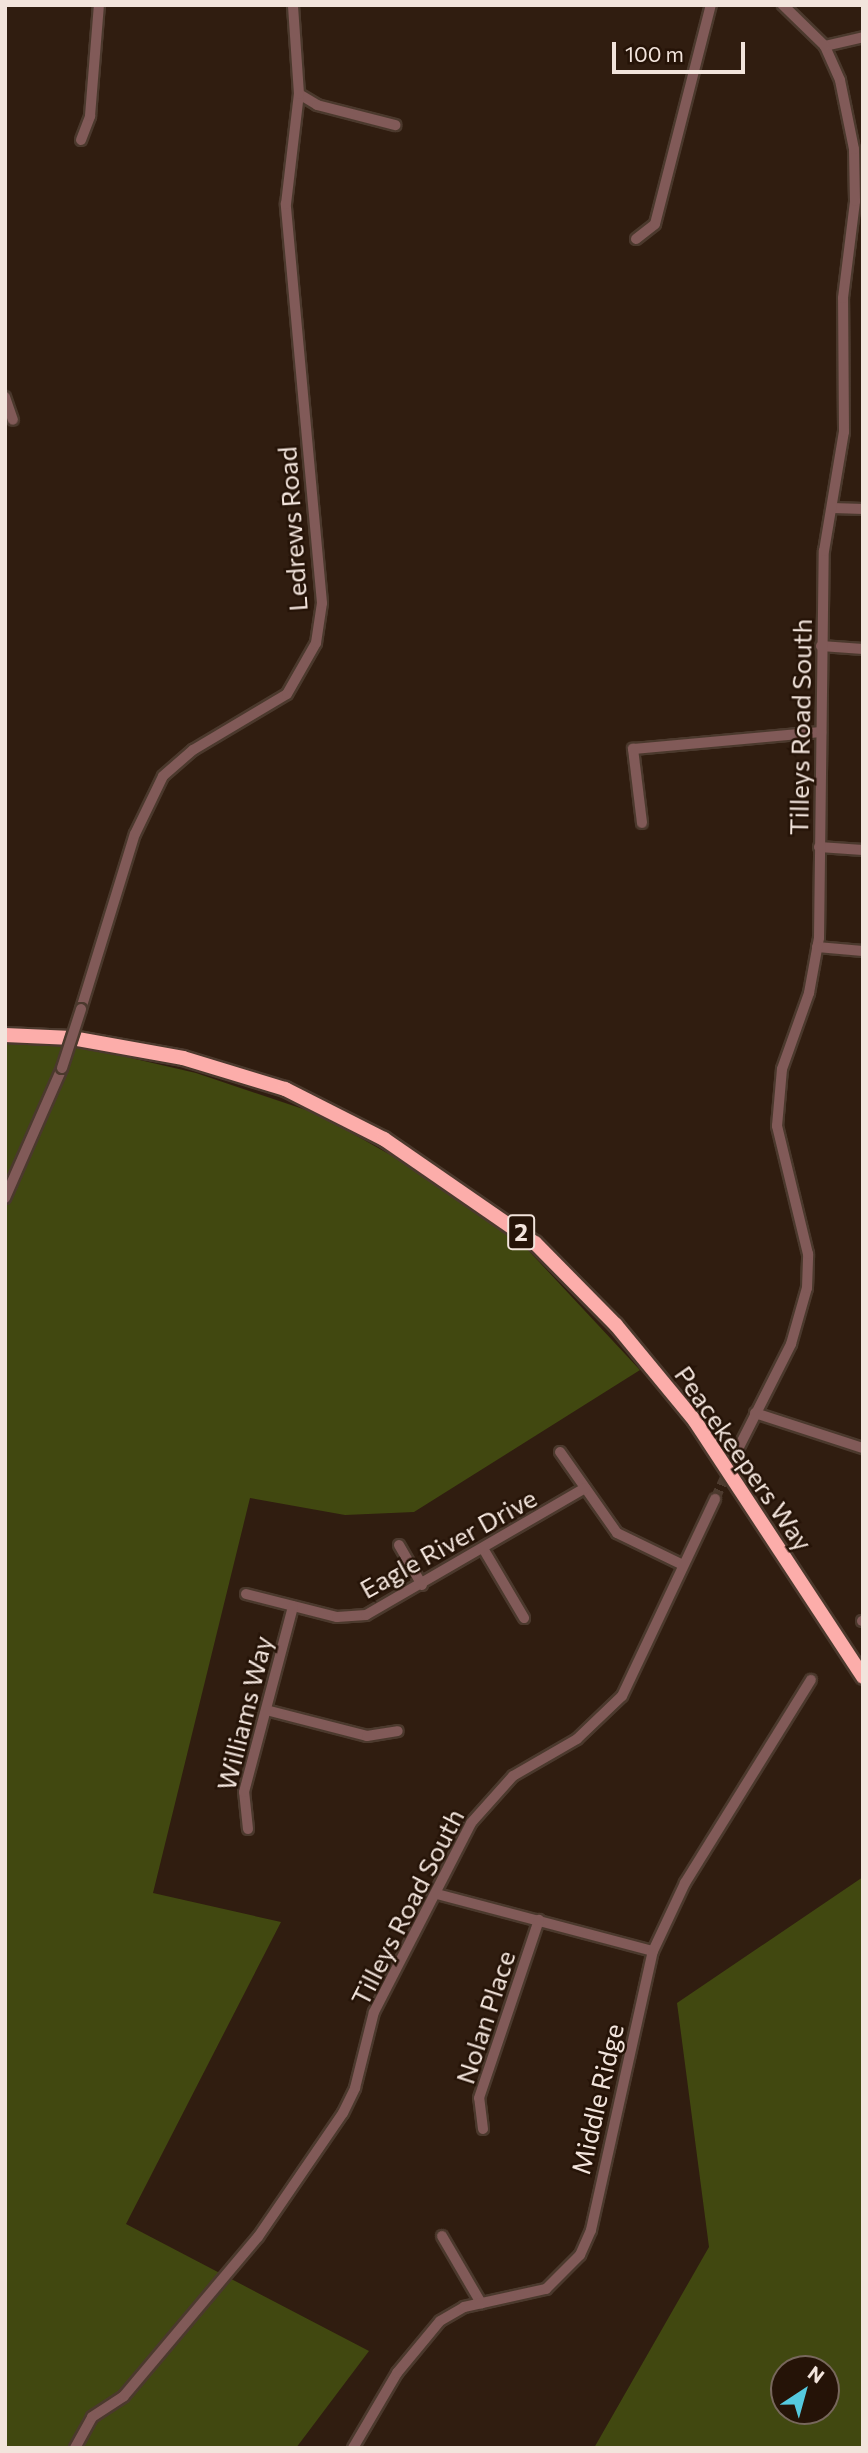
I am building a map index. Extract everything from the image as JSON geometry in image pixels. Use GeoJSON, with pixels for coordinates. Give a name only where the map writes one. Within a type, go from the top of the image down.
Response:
{"type":"FeatureCollection","features":[{"type":"Feature","properties":{"kind":"highway","name":"Peacekeepers Way"},"geometry":{"type":"LineString","coordinates":[[5,1035],[72,1038],[183,1058],[285,1089],[384,1139],[535,1243],[616,1325],[695,1420],[863,1677]]}},
{"type":"Feature","properties":{"kind":"street"},"geometry":{"type":"LineString","coordinates":[[81,141],[90,116],[99,5]]}},
{"type":"Feature","properties":{"kind":"street","name":"Ledrews Road"},"geometry":{"type":"LineString","coordinates":[[5,1198],[62,1068],[135,834],[163,776],[193,750],[288,694],[316,643],[322,603],[286,204],[299,94],[293,5]]}},
{"type":"Feature","properties":{"kind":"street"},"geometry":{"type":"LineString","coordinates":[[636,239],[655,224],[711,5]]}},
{"type":"Feature","properties":{"kind":"street","name":"Tilleys Road South"},"geometry":{"type":"LineString","coordinates":[[738,1449],[792,1343],[807,1288],[808,1254],[777,1126],[782,1069],[809,993],[817,947],[824,551],[844,432],[843,298],[855,201],[854,149],[840,80],[824,46],[783,5]]}},
{"type":"Feature","properties":{"kind":"street"},"geometry":{"type":"LineString","coordinates":[[824,46],[863,37]]}},
{"type":"Feature","properties":{"kind":"street"},"geometry":{"type":"LineString","coordinates":[[299,94],[317,105],[395,125]]}},
{"type":"Feature","properties":{"kind":"street"},"geometry":{"type":"LineString","coordinates":[[5,397],[13,420]]}},
{"type":"Feature","properties":{"kind":"street"},"geometry":{"type":"LineString","coordinates":[[833,508],[863,509]]}},
{"type":"Feature","properties":{"kind":"street"},"geometry":{"type":"LineString","coordinates":[[821,646],[863,649]]}},
{"type":"Feature","properties":{"kind":"street"},"geometry":{"type":"LineString","coordinates":[[642,822],[633,749],[821,732]]}},
{"type":"Feature","properties":{"kind":"street"},"geometry":{"type":"LineString","coordinates":[[819,847],[863,850]]}},
{"type":"Feature","properties":{"kind":"street"},"geometry":{"type":"LineString","coordinates":[[817,947],[863,951]]}},
{"type":"Feature","properties":{"kind":"street"},"geometry":{"type":"LineString","coordinates":[[755,1413],[863,1448]]}},
{"type":"Feature","properties":{"kind":"street"},"geometry":{"type":"LineString","coordinates":[[560,1451],[623,1538],[681,1564]]}},
{"type":"Feature","properties":{"kind":"street","name":"Eagle River Drive"},"geometry":{"type":"LineString","coordinates":[[246,1594],[355,1618],[484,1550],[585,1488]]}},
{"type":"Feature","properties":{"kind":"street","name":"Tilleys Road South"},"geometry":{"type":"LineString","coordinates":[[75,2448],[92,2417],[124,2396],[258,2236],[343,2113],[355,2088],[374,2012],[437,1894],[471,1823],[493,1794],[577,1739],[622,1696],[681,1564],[715,1499]]}},
{"type":"Feature","properties":{"kind":"street"},"geometry":{"type":"LineString","coordinates":[[399,1545],[422,1585]]}},
{"type":"Feature","properties":{"kind":"street"},"geometry":{"type":"LineString","coordinates":[[484,1550],[524,1618]]}},
{"type":"Feature","properties":{"kind":"street","name":"Williams Way"},"geometry":{"type":"LineString","coordinates":[[248,1829],[242,1798],[293,1606]]}},
{"type":"Feature","properties":{"kind":"street","name":"Middle Ridge"},"geometry":{"type":"LineString","coordinates":[[353,2448],[426,2334],[452,2312],[546,2289],[580,2255],[591,2230],[653,1951],[685,1882],[811,1681]]}},
{"type":"Feature","properties":{"kind":"street"},"geometry":{"type":"LineString","coordinates":[[265,1710],[367,1736],[398,1731]]}},
{"type":"Feature","properties":{"kind":"street"},"geometry":{"type":"LineString","coordinates":[[437,1894],[653,1951]]}},
{"type":"Feature","properties":{"kind":"street","name":"Nolan Place"},"geometry":{"type":"LineString","coordinates":[[483,2129],[479,2098],[540,1920]]}},
{"type":"Feature","properties":{"kind":"street"},"geometry":{"type":"LineString","coordinates":[[442,2236],[481,2303]]}},
{"type":"Feature","properties":{"kind":"green space"},"geometry":{"type":"Polygon","coordinates":[[[5,1042],[79,1046],[196,1073],[318,1114],[426,1175],[529,1251],[640,1370],[414,1512],[345,1515],[250,1498],[153,1893],[281,1922],[126,2224],[369,2351],[296,2448],[5,2448],[5,1042]]]}},
{"type":"Feature","properties":{"kind":"green space"},"geometry":{"type":"Polygon","coordinates":[[[863,1877],[863,2448],[594,2448],[709,2247],[677,2003],[863,1877]]]}},
{"type":"Feature","properties":{"kind":"tunnel"},"geometry":{"type":"LineString","coordinates":[[715,1499],[738,1449]]}}]}
